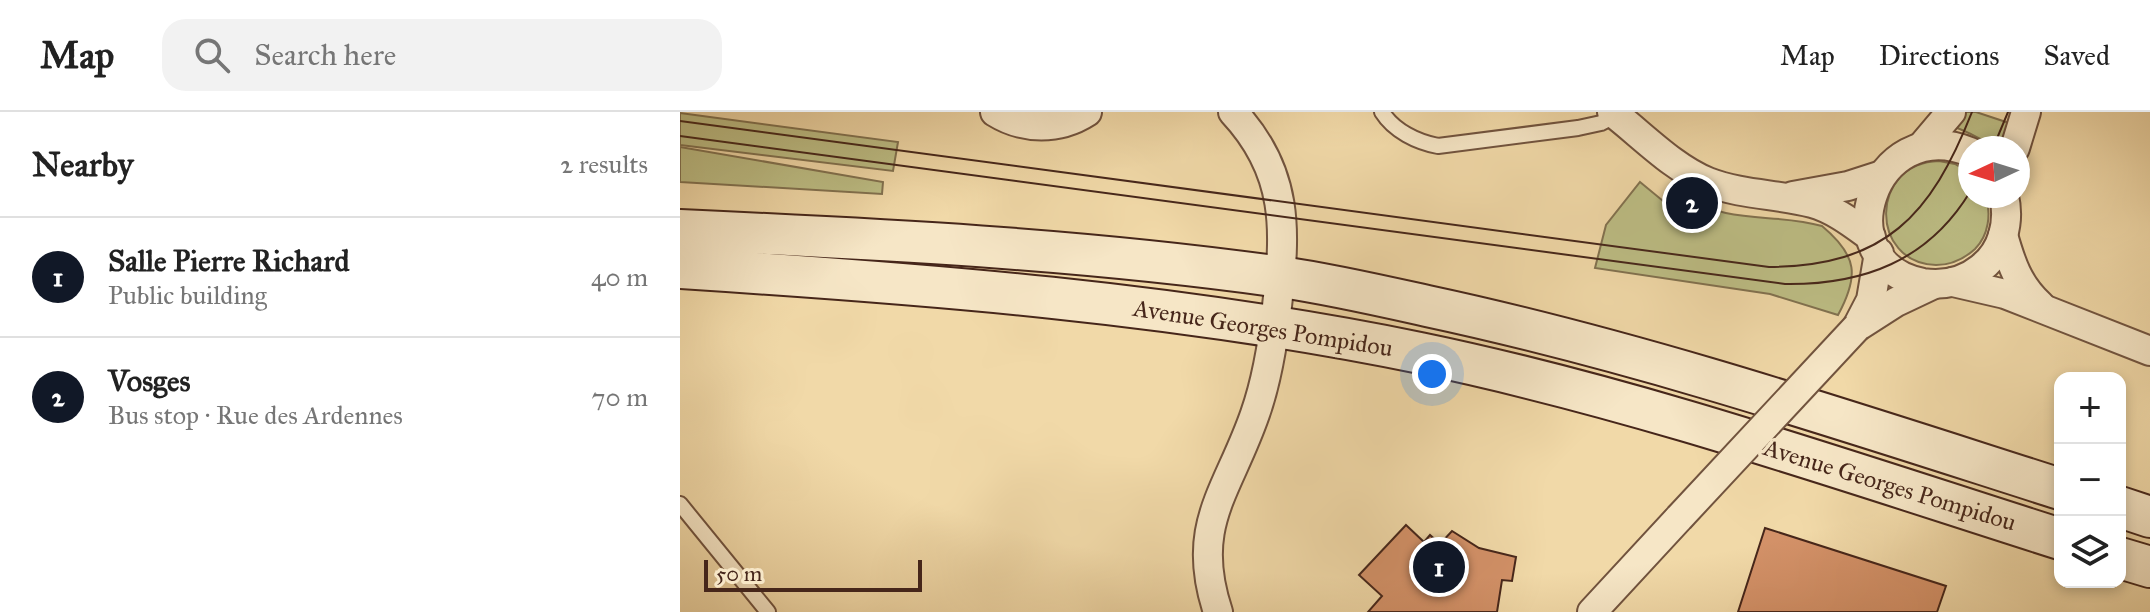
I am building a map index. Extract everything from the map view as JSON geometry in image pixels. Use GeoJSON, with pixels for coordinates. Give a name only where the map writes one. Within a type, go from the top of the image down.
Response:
{"type":"FeatureCollection","features":[{"type":"Feature","properties":{"kind":"main road","name":"Avenue Georges Pompidou"},"geometry":{"type":"LineString","coordinates":[[680,230],[1022,248],[1281,277],[1478,317],[1613,351],[1833,416],[2054,487]]}},
{"type":"Feature","properties":{"kind":"main road","name":"Avenue Georges Pompidou"},"geometry":{"type":"LineString","coordinates":[[680,268],[916,285],[1131,307],[1275,326],[1483,367],[1622,402],[2054,537]]}},
{"type":"Feature","properties":{"kind":"main road"},"geometry":{"type":"LineString","coordinates":[[2126,509],[2150,517]]}},
{"type":"Feature","properties":{"kind":"main road"},"geometry":{"type":"LineString","coordinates":[[2126,560],[2150,567]]}},
{"type":"Feature","properties":{"kind":"street"},"geometry":{"type":"LineString","coordinates":[[995,112],[1017,123],[1036,126],[1065,123],[1087,112]]}},
{"type":"Feature","properties":{"kind":"street"},"geometry":{"type":"LineString","coordinates":[[1923,145],[1951,112]]}},
{"type":"Feature","properties":{"kind":"street"},"geometry":{"type":"LineString","coordinates":[[2019,136],[2026,112]]}},
{"type":"Feature","properties":{"kind":"street"},"geometry":{"type":"LineString","coordinates":[[1614,113],[1692,174],[1741,192],[1823,207],[1840,215],[1875,245],[1901,274],[1913,280],[2005,294],[2150,351]]}},
{"type":"Feature","properties":{"kind":"street"},"geometry":{"type":"LineString","coordinates":[[1218,612],[1206,562],[1208,530],[1261,398],[1275,326],[1284,229],[1279,197],[1266,156],[1231,116]]}},
{"type":"Feature","properties":{"kind":"street"},"geometry":{"type":"LineString","coordinates":[[1857,327],[1871,300],[1875,245],[1868,223],[1868,202],[1879,176],[1898,156],[1923,145],[1958,148]]}},
{"type":"Feature","properties":{"kind":"street"},"geometry":{"type":"LineString","coordinates":[[1777,197],[1837,189],[1879,176]]}},
{"type":"Feature","properties":{"kind":"street"},"geometry":{"type":"LineString","coordinates":[[2005,208],[2003,235],[2018,279],[2050,313]]}},
{"type":"Feature","properties":{"kind":"street"},"geometry":{"type":"LineString","coordinates":[[1592,612],[1857,327],[1896,302],[1944,283],[1969,277],[1987,263],[2003,235]]}},
{"type":"Feature","properties":{"kind":"lane"},"geometry":{"type":"LineString","coordinates":[[1382,112],[1399,130],[1438,146],[1578,128],[1601,123],[1614,113]]}},
{"type":"Feature","properties":{"kind":"lane"},"geometry":{"type":"LineString","coordinates":[[680,504],[768,612]]}},
{"type":"Feature","properties":{"kind":"green space"},"geometry":{"type":"Polygon","coordinates":[[[1963,112],[1976,112],[2012,124],[2008,136],[1974,136],[1957,128],[1963,112]]]}},
{"type":"Feature","properties":{"kind":"green space"},"geometry":{"type":"Polygon","coordinates":[[[680,113],[898,142],[893,171],[680,145],[680,113]]]}},
{"type":"Feature","properties":{"kind":"green space"},"geometry":{"type":"Polygon","coordinates":[[[680,147],[883,182],[882,194],[680,182],[680,147]]]}},
{"type":"Feature","properties":{"kind":"green space"},"geometry":{"type":"Polygon","coordinates":[[[1939,161],[1955,164],[1958,166],[1958,208],[1988,208],[1983,237],[1975,249],[1957,261],[1936,265],[1914,260],[1898,248],[1889,232],[1886,213],[1890,194],[1900,178],[1916,166],[1939,161]]]}},
{"type":"Feature","properties":{"kind":"green space"},"geometry":{"type":"Polygon","coordinates":[[[1640,182],[1663,201],[1682,195],[1700,205],[1735,215],[1822,226],[1843,247],[1851,267],[1852,278],[1838,315],[1770,294],[1595,268],[1606,225],[1640,182]]]}},
{"type":"Feature","properties":{"kind":"building"},"geometry":{"type":"Polygon","coordinates":[[[1406,525],[1424,542],[1430,535],[1440,544],[1452,531],[1479,548],[1516,557],[1512,581],[1502,580],[1497,612],[1368,612],[1382,596],[1359,575],[1406,525]]]}},
{"type":"Feature","properties":{"kind":"building"},"geometry":{"type":"Polygon","coordinates":[[[1765,528],[1946,586],[1937,612],[1738,612],[1765,528]]]}},
{"type":"Feature","properties":{"kind":"tram line"},"geometry":{"type":"LineString","coordinates":[[680,121],[1769,267],[1844,257],[1873,245],[1899,228],[1939,180],[1972,112]]}},
{"type":"Feature","properties":{"kind":"tram line"},"geometry":{"type":"LineString","coordinates":[[1998,136],[2008,112]]}},
{"type":"Feature","properties":{"kind":"tram line"},"geometry":{"type":"LineString","coordinates":[[680,136],[1785,284],[1841,280],[1891,264],[1914,252],[1934,236],[1959,208]]}},
{"type":"Feature","properties":{"kind":"place","name":"Vosges"},"geometry":{"type":"Point","coordinates":[1692,203]}},
{"type":"Feature","properties":{"kind":"place","name":"Salle Pierre Richard"},"geometry":{"type":"Point","coordinates":[1439,567]}}]}
